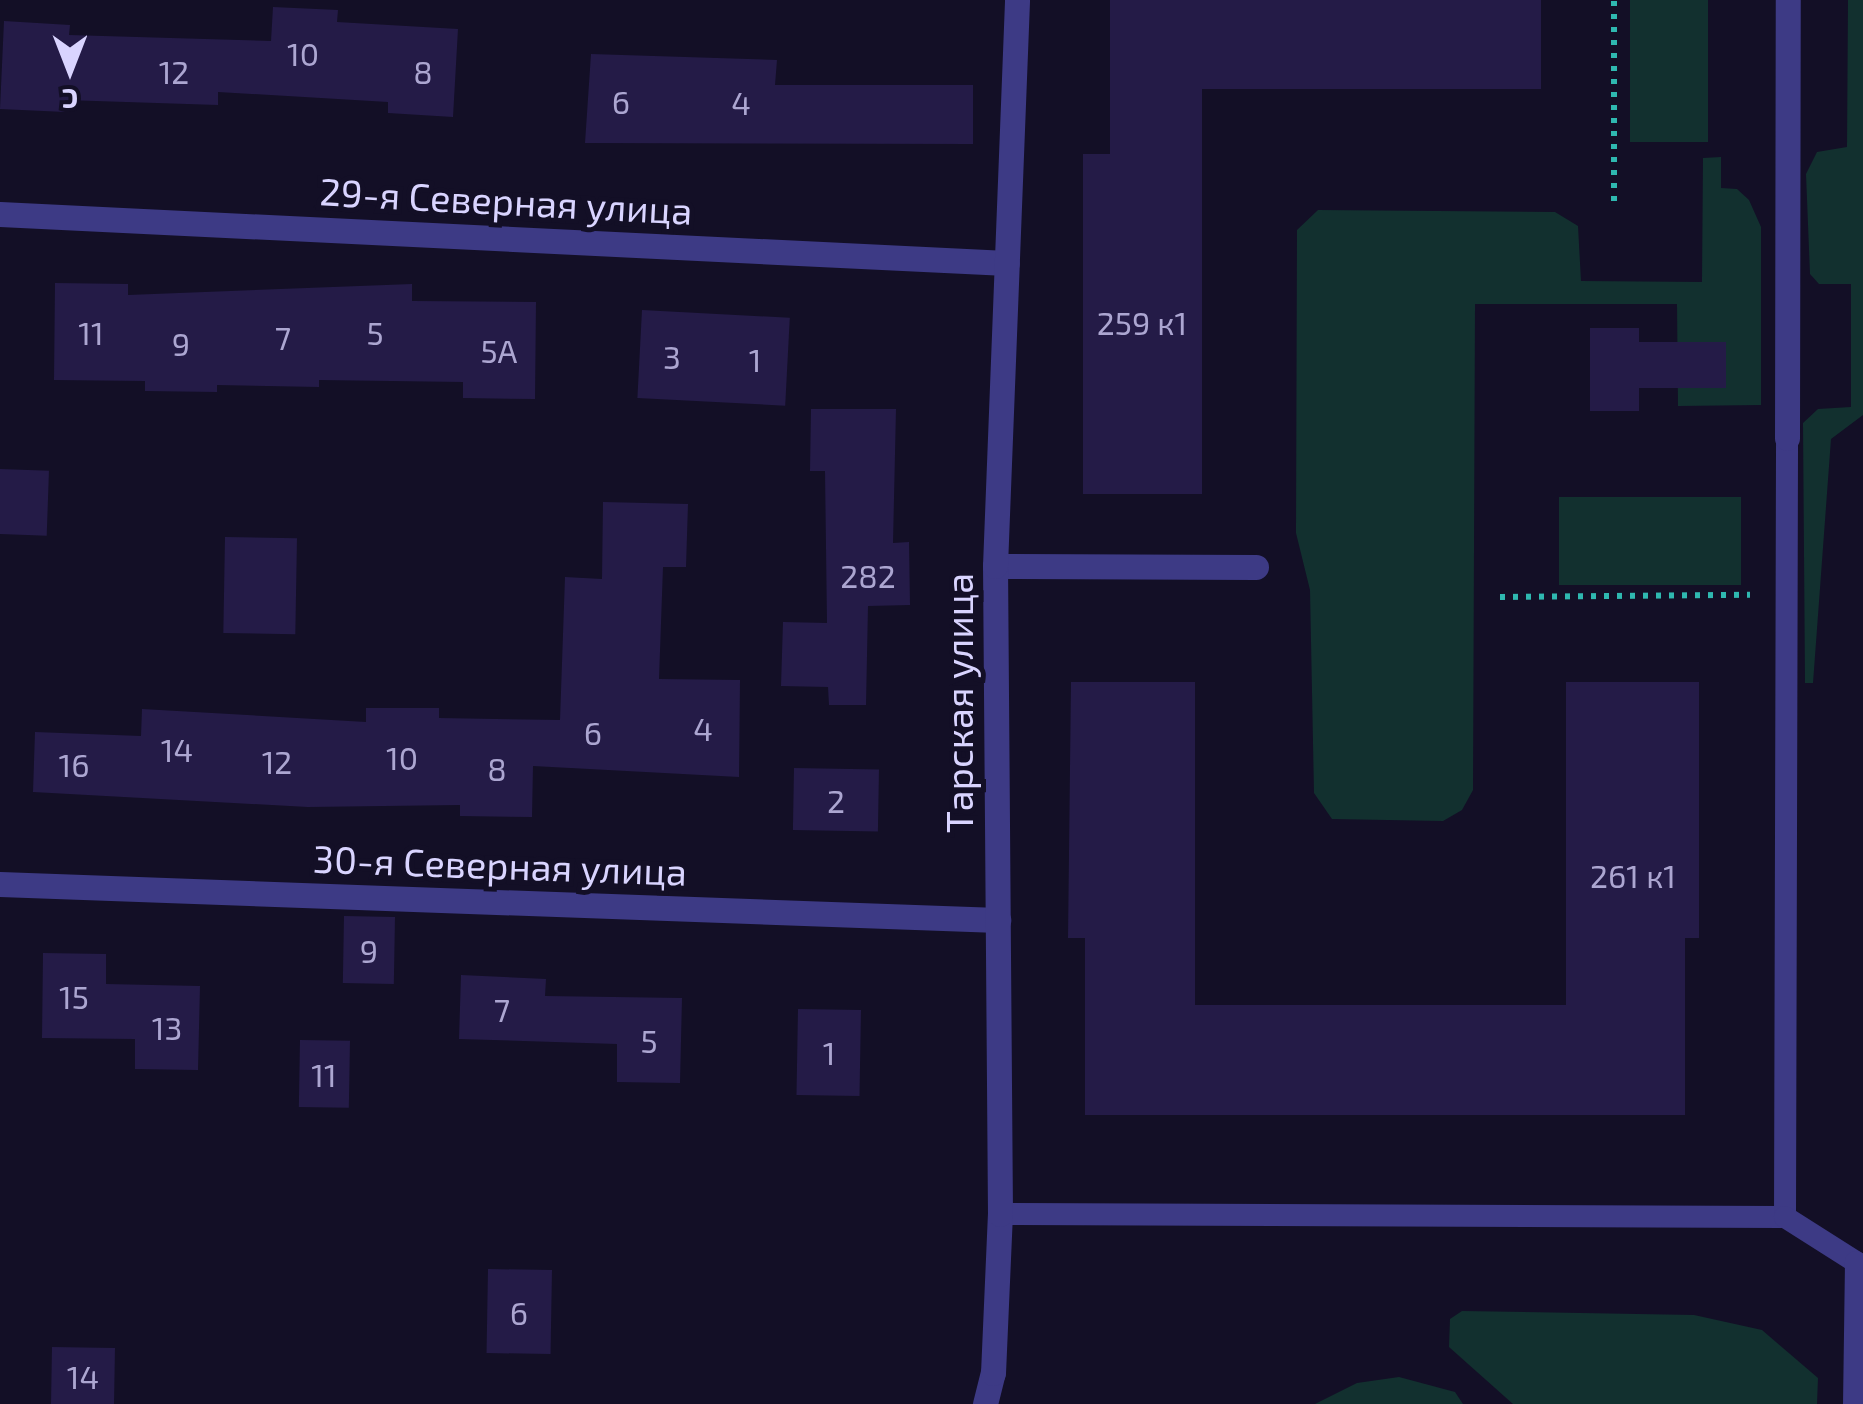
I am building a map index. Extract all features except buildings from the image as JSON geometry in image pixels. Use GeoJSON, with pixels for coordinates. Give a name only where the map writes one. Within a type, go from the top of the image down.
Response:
{"type":"FeatureCollection","features":[{"type":"Feature","properties":{"kind":"street","name":"Тарская улица"},"geometry":{"type":"LineString","coordinates":[[985,1404],[992,1372],[1000,1214],[995,566],[1017,0]]}},
{"type":"Feature","properties":{"kind":"street"},"geometry":{"type":"LineString","coordinates":[[1787,438],[1788,0]]}},
{"type":"Feature","properties":{"kind":"street","name":"29-я Северная улица"},"geometry":{"type":"LineString","coordinates":[[0,214],[1007,263]]}},
{"type":"Feature","properties":{"kind":"street"},"geometry":{"type":"LineString","coordinates":[[995,566],[1256,567]]}},
{"type":"Feature","properties":{"kind":"street","name":"30-я Северная улица"},"geometry":{"type":"LineString","coordinates":[[0,884],[998,920]]}},
{"type":"Feature","properties":{"kind":"lane"},"geometry":{"type":"LineString","coordinates":[[1785,1217],[1787,438]]}},
{"type":"Feature","properties":{"kind":"lane"},"geometry":{"type":"LineString","coordinates":[[1000,1214],[1785,1217],[1856,1262],[1854,1404]]}},
{"type":"Feature","properties":{"kind":"path"},"geometry":{"type":"LineString","coordinates":[[1614,0],[1614,201]]}},
{"type":"Feature","properties":{"kind":"path"},"geometry":{"type":"LineString","coordinates":[[1500,596],[1787,595]]}},
{"type":"Feature","properties":{"kind":"green space"},"geometry":{"type":"Polygon","coordinates":[[[1630,0],[1708,0],[1708,142],[1630,142],[1630,0]]]}},
{"type":"Feature","properties":{"kind":"green space"},"geometry":{"type":"Polygon","coordinates":[[[1848,0],[1863,0],[1863,415],[1831,439],[1813,683],[1805,683],[1803,423],[1818,409],[1851,407],[1851,284],[1819,284],[1810,274],[1806,174],[1817,152],[1847,147],[1848,0]]]}},
{"type":"Feature","properties":{"kind":"green space"},"geometry":{"type":"Polygon","coordinates":[[[1721,157],[1721,188],[1737,189],[1749,200],[1761,227],[1761,405],[1678,406],[1677,304],[1475,304],[1473,790],[1462,810],[1443,821],[1332,819],[1314,793],[1310,590],[1296,533],[1297,230],[1318,210],[1555,212],[1578,226],[1581,281],[1702,282],[1703,158],[1721,157]]]}},
{"type":"Feature","properties":{"kind":"green space"},"geometry":{"type":"Polygon","coordinates":[[[1559,497],[1741,497],[1741,585],[1559,585],[1559,497]]]}},
{"type":"Feature","properties":{"kind":"green space"},"geometry":{"type":"Polygon","coordinates":[[[1462,1311],[1694,1315],[1762,1330],[1818,1378],[1817,1404],[1513,1404],[1449,1347],[1450,1319],[1462,1311]]]}},
{"type":"Feature","properties":{"kind":"green space"},"geometry":{"type":"Polygon","coordinates":[[[1399,1377],[1455,1392],[1463,1404],[1315,1404],[1357,1383],[1399,1377]]]}}]}
